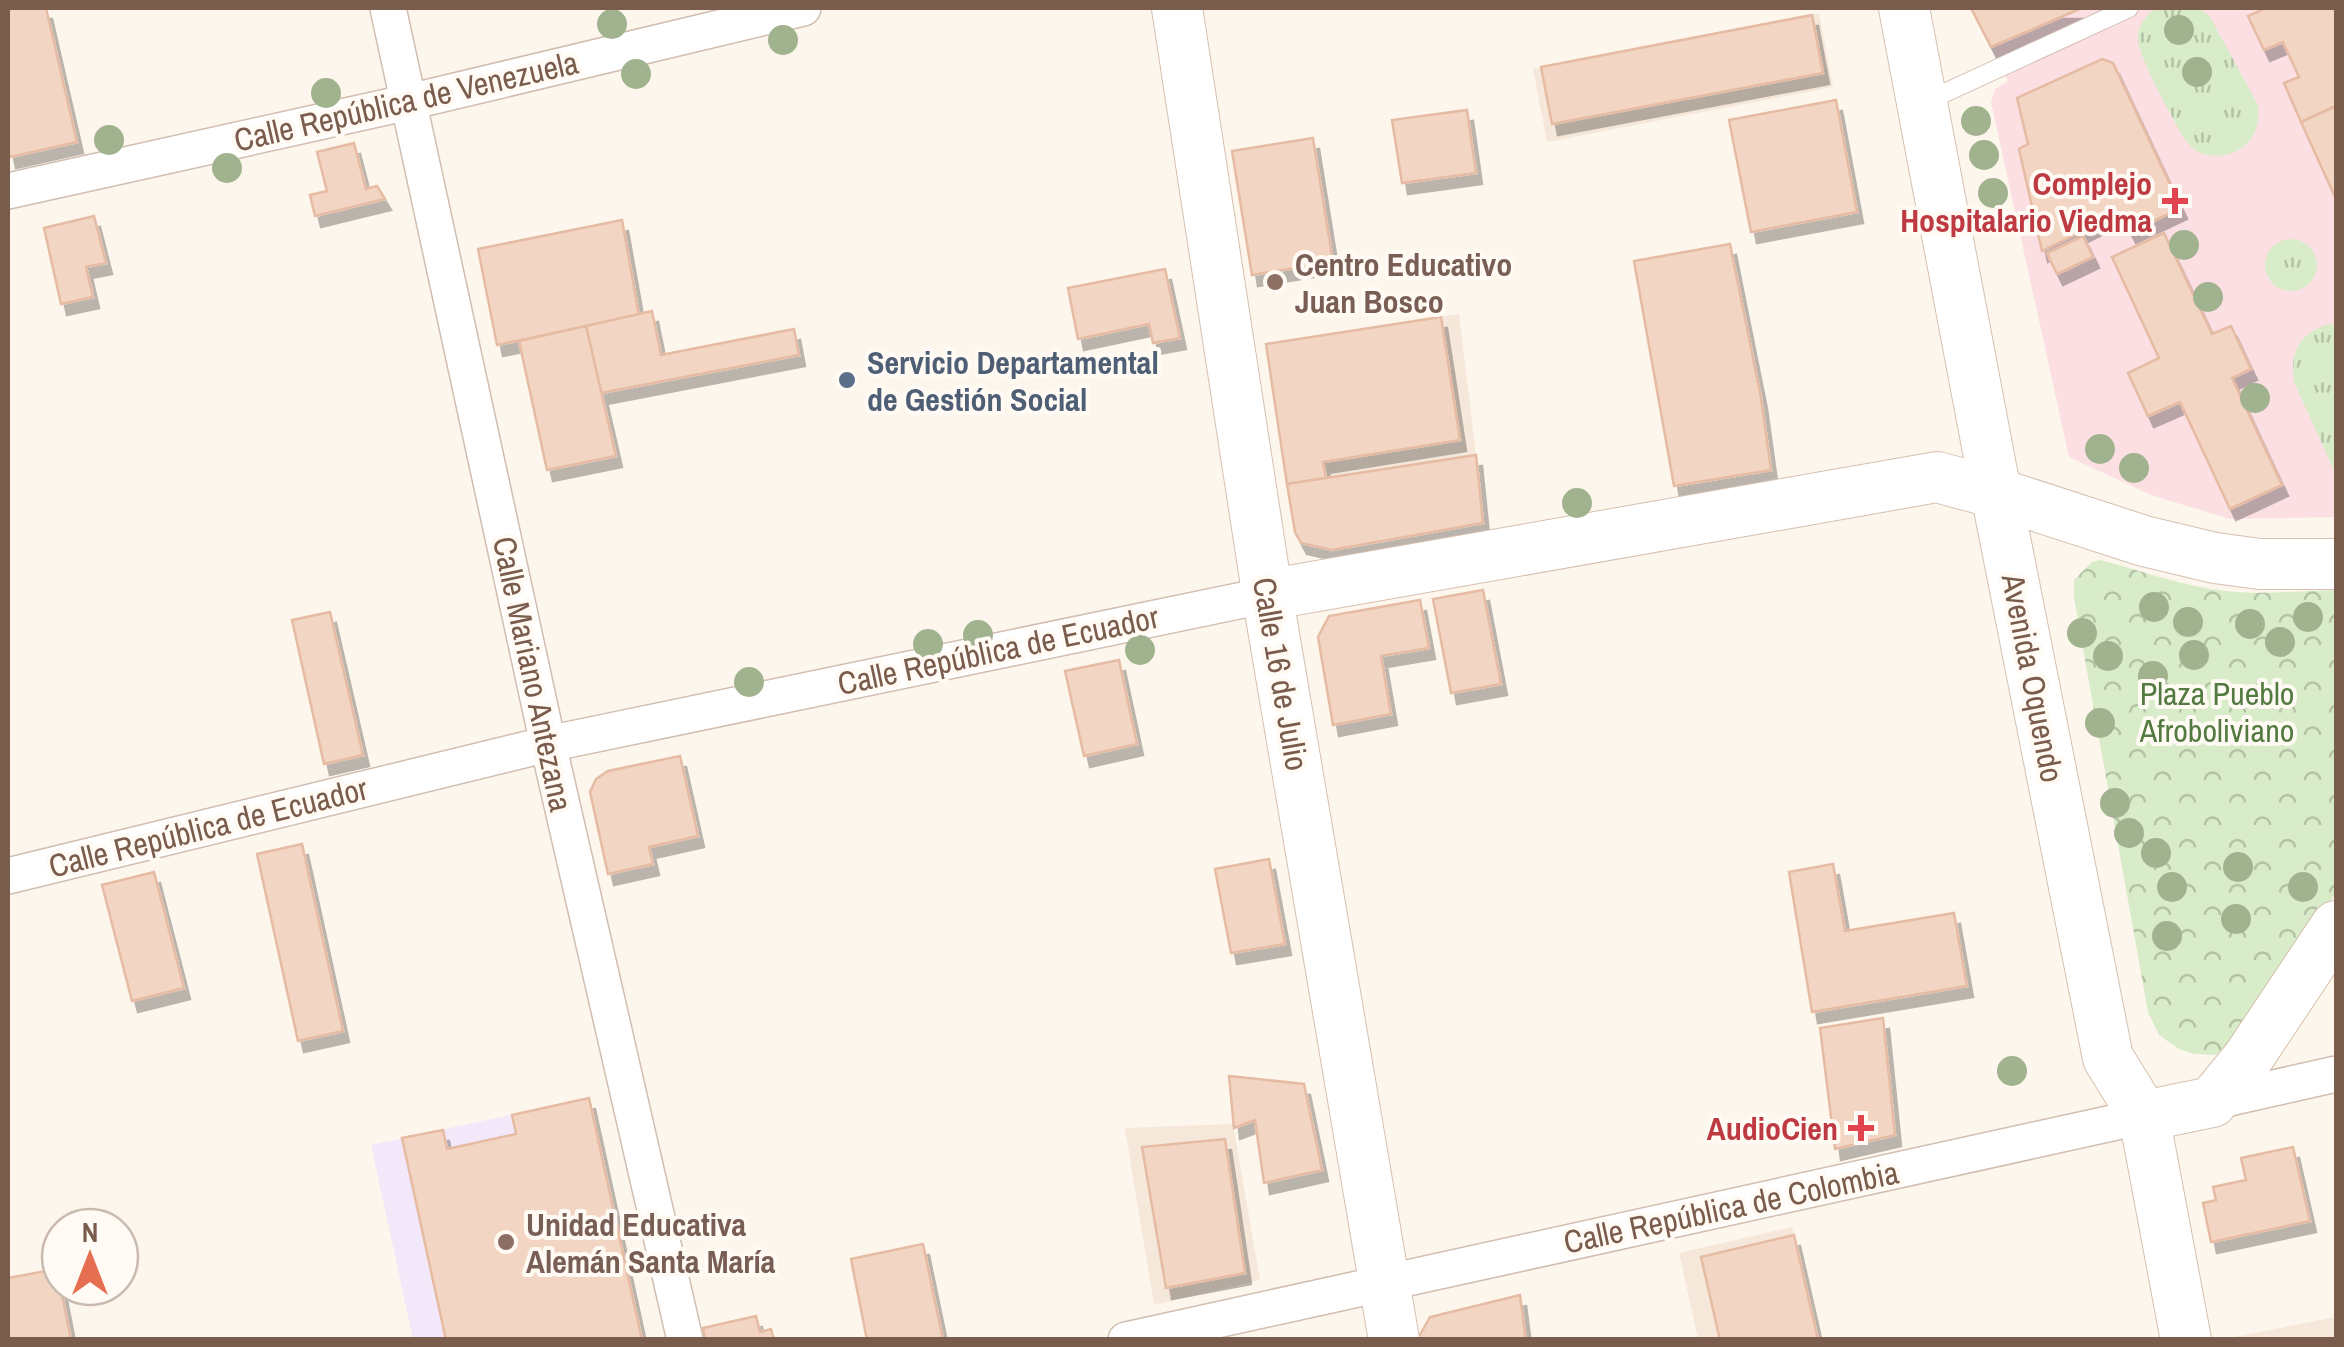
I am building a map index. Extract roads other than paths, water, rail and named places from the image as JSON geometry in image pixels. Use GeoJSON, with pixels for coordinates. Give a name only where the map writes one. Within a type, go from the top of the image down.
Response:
{"type":"FeatureCollection","features":[{"type":"Feature","properties":{"kind":"main road","name":"Calle 16 de Julio"},"geometry":{"type":"LineString","coordinates":[[1177,8],[1268,594],[1394,1340]]}},
{"type":"Feature","properties":{"kind":"main road","name":"Avenida Oquendo"},"geometry":{"type":"LineString","coordinates":[[1904,8],[2108,1058],[2144,1116],[2186,1340]]}},
{"type":"Feature","properties":{"kind":"main road","name":"Calle República de Ecuador"},"geometry":{"type":"LineString","coordinates":[[1268,594],[1937,477],[2144,542],[2215,558],[2260,564],[2336,564]]}},
{"type":"Feature","properties":{"kind":"main road"},"geometry":{"type":"LineString","coordinates":[[2212,1102],[2248,1058],[2336,926]]}},
{"type":"Feature","properties":{"kind":"main road","name":"Calle República de Colombia"},"geometry":{"type":"LineString","coordinates":[[2144,1116],[2212,1102]]}},
{"type":"Feature","properties":{"kind":"street","name":"Calle Mariano Antezana"},"geometry":{"type":"LineString","coordinates":[[388,8],[548,744],[685,1340]]}},
{"type":"Feature","properties":{"kind":"street","name":"Calle República de Venezuela"},"geometry":{"type":"LineString","coordinates":[[8,190],[409,102],[803,8]]}},
{"type":"Feature","properties":{"kind":"street","name":"Calle República de Ecuador"},"geometry":{"type":"LineString","coordinates":[[8,876],[548,744],[1268,594]]}},
{"type":"Feature","properties":{"kind":"street","name":"Calle República de Colombia"},"geometry":{"type":"LineString","coordinates":[[2212,1102],[2336,1074]]}},
{"type":"Feature","properties":{"kind":"street","name":"Calle República de Colombia"},"geometry":{"type":"LineString","coordinates":[[1126,1340],[2144,1116]]}},
{"type":"Feature","properties":{"kind":"lane"},"geometry":{"type":"LineString","coordinates":[[1922,103],[2128,8]]}},
{"type":"Feature","properties":{"kind":"place","name":"Complejo Hospitalario Viedma"},"geometry":{"type":"Point","coordinates":[2175,201]}},
{"type":"Feature","properties":{"kind":"place","name":"Centro Educativo Juan Bosco"},"geometry":{"type":"Point","coordinates":[1275,282]}},
{"type":"Feature","properties":{"kind":"place","name":"Servicio Departamental de Gestión Social"},"geometry":{"type":"Point","coordinates":[847,380]}},
{"type":"Feature","properties":{"kind":"place","name":"AudioCien"},"geometry":{"type":"Point","coordinates":[1861,1128]}},
{"type":"Feature","properties":{"kind":"place","name":"Unidad Educativa Alemán Santa María"},"geometry":{"type":"Point","coordinates":[506,1242]}},
{"type":"Feature","properties":{"kind":"park label","name":"Plaza Pueblo Afroboliviano"},"geometry":{"type":"Point","coordinates":[2217,712]}}]}
